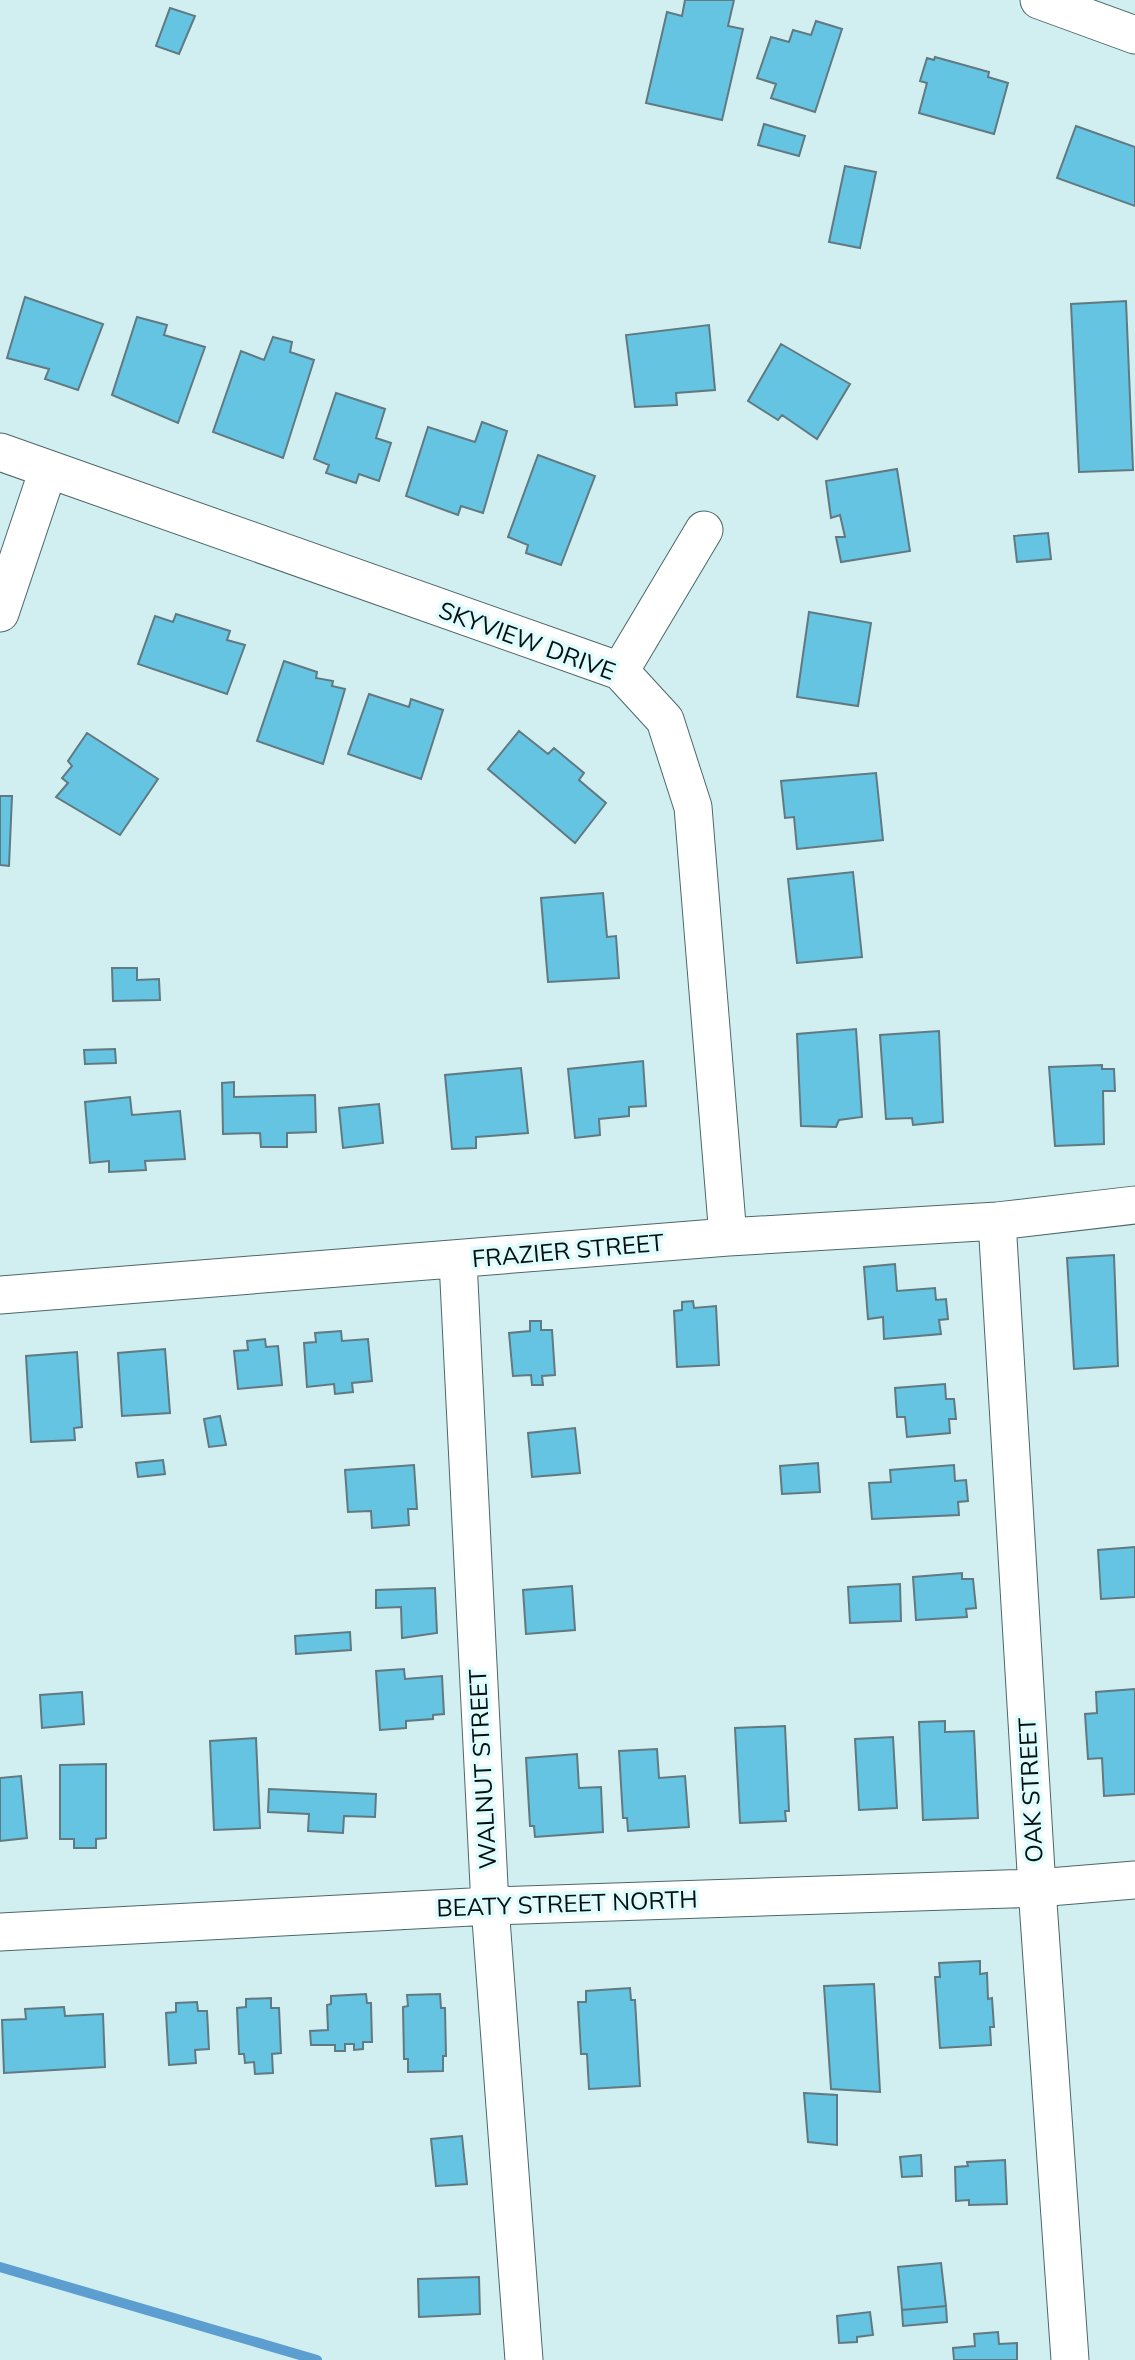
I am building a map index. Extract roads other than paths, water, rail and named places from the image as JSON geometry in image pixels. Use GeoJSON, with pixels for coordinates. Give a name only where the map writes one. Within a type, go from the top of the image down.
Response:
{"type":"FeatureCollection","features":[{"type":"Feature","properties":{"kind":"street"},"geometry":{"type":"LineString","coordinates":[[1040,0],[1135,35]]}},
{"type":"Feature","properties":{"kind":"street","name":"SKYVIEW DRIVE"},"geometry":{"type":"LineString","coordinates":[[0,452],[620,671],[665,720],[693,807],[728,1237]]}},
{"type":"Feature","properties":{"kind":"street"},"geometry":{"type":"LineString","coordinates":[[0,613],[48,470]]}},
{"type":"Feature","properties":{"kind":"street"},"geometry":{"type":"LineString","coordinates":[[620,671],[704,530]]}},
{"type":"Feature","properties":{"kind":"street","name":"FRAZIER STREET"},"geometry":{"type":"LineString","coordinates":[[0,1295],[458,1261],[728,1237],[997,1221],[1135,1205]]}},
{"type":"Feature","properties":{"kind":"street","name":"OAK STREET"},"geometry":{"type":"LineString","coordinates":[[997,1221],[1037,1888],[1070,2360]]}},
{"type":"Feature","properties":{"kind":"street","name":"WALNUT STREET"},"geometry":{"type":"LineString","coordinates":[[458,1261],[490,1906],[524,2360]]}},
{"type":"Feature","properties":{"kind":"street","name":"BEATY STREET NORTH"},"geometry":{"type":"LineString","coordinates":[[0,1932],[490,1906],[1037,1888],[1135,1880]]}},
{"type":"Feature","properties":{"kind":"waterway"},"geometry":{"type":"LineString","coordinates":[[0,2267],[317,2360]]}}]}
